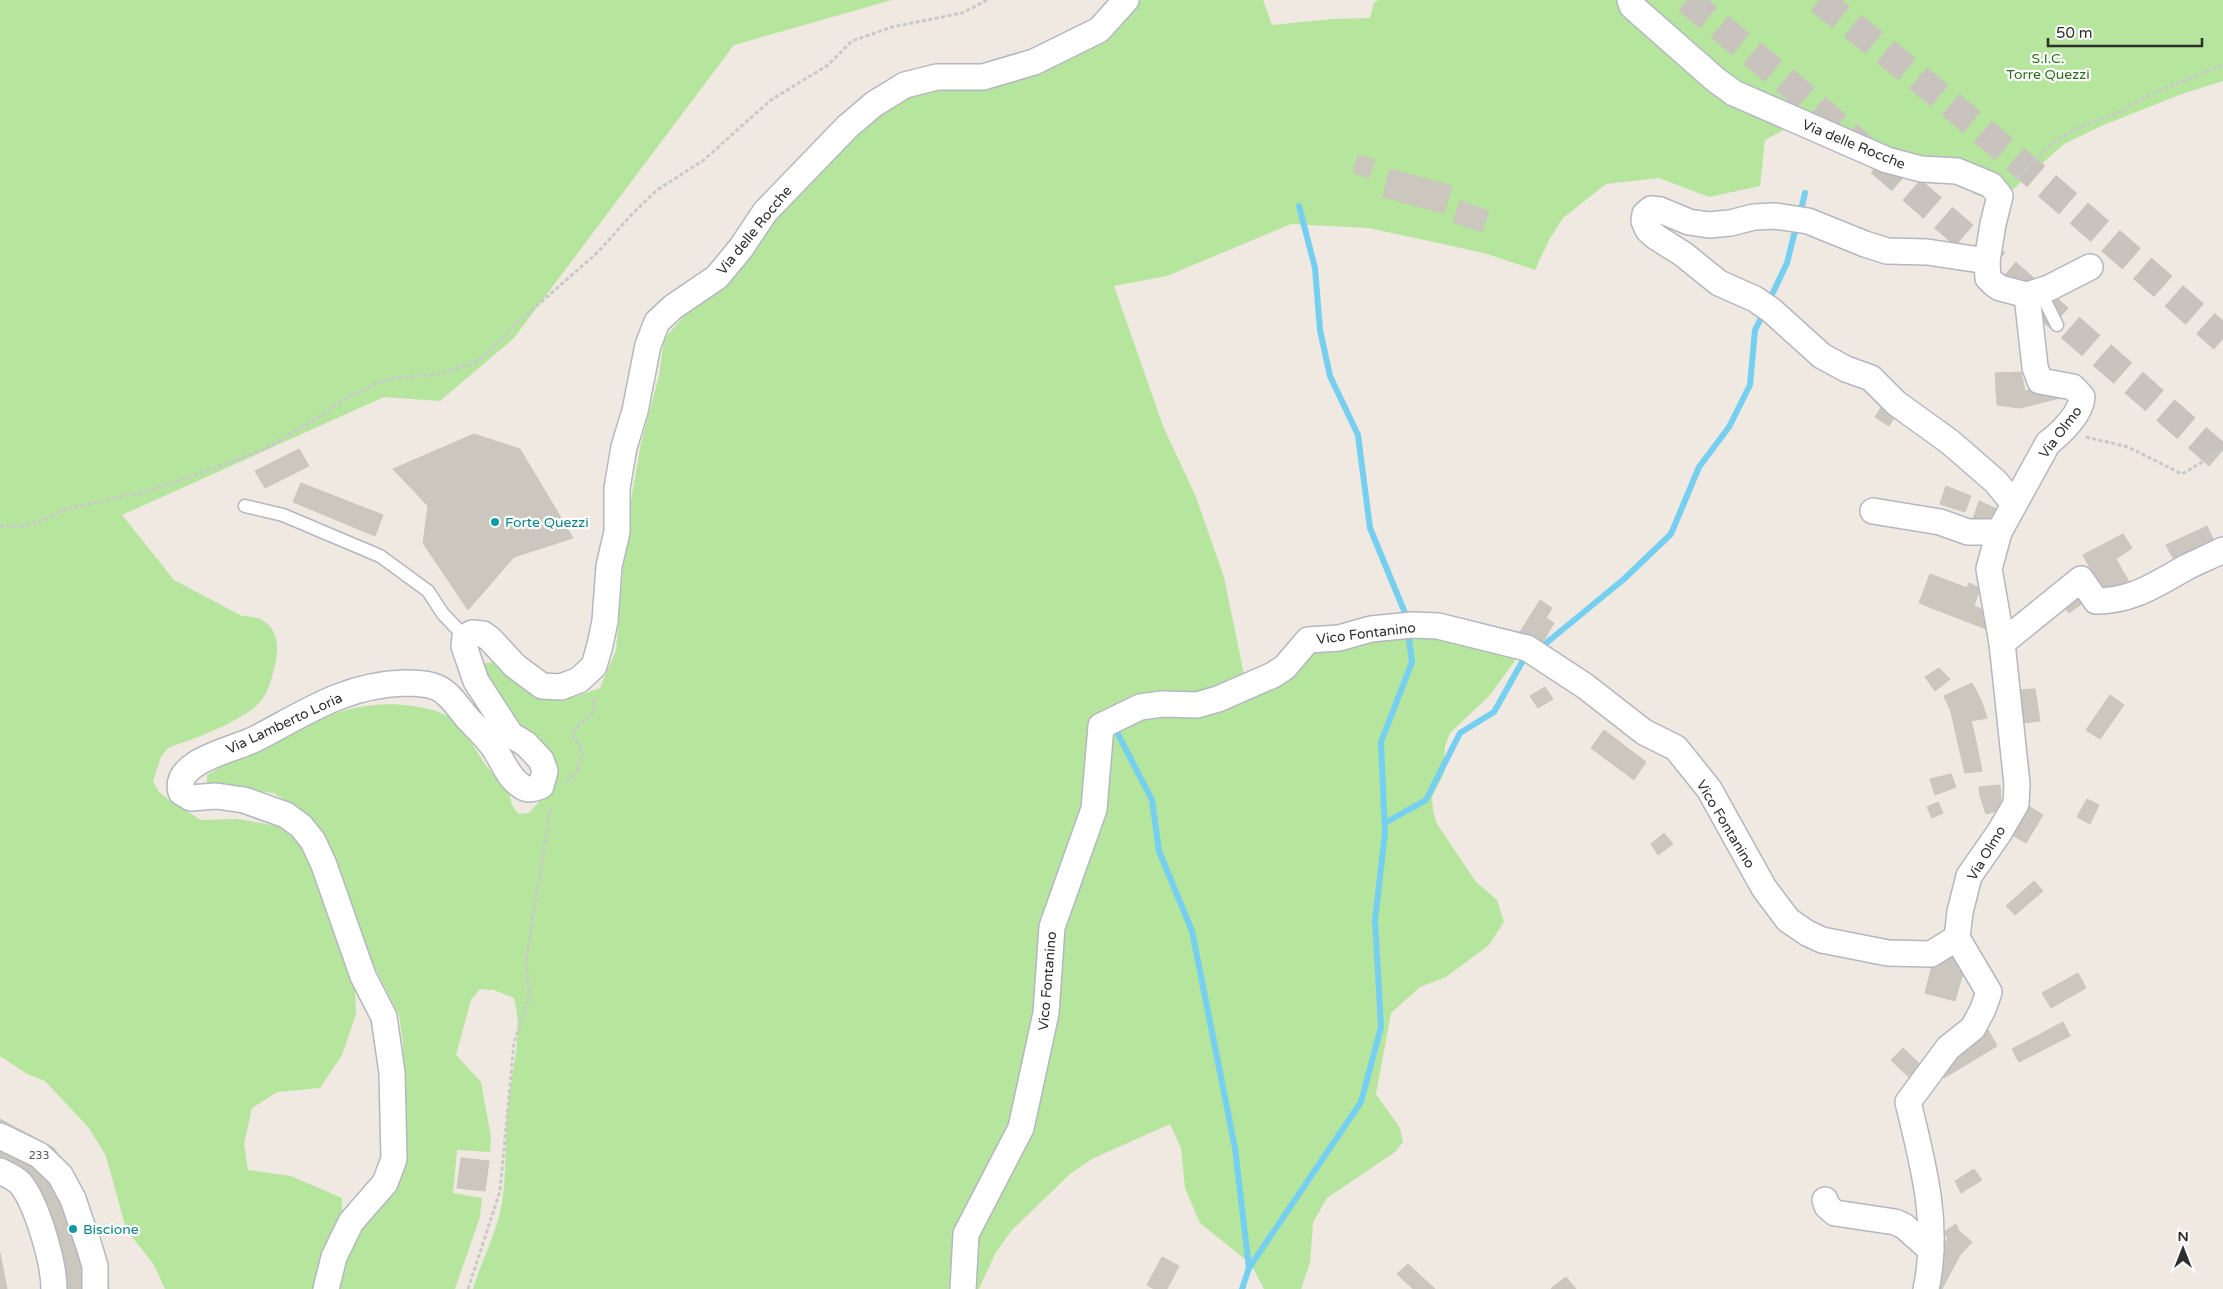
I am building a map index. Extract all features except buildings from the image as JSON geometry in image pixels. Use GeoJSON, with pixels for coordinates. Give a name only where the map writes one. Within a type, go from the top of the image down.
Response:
{"type":"FeatureCollection","features":[{"type":"Feature","properties":{"kind":"street","name":"Via delle Rocche"},"geometry":{"type":"LineString","coordinates":[[594,666],[603,629],[608,566],[617,532],[617,488],[624,447],[635,410],[648,345],[657,322],[674,307],[717,277],[741,248],[765,212],[847,127],[874,104],[906,85],[937,76],[983,76],[1034,62],[1099,30],[1126,0]]}},
{"type":"Feature","properties":{"kind":"street","name":"Via delle Rocche"},"geometry":{"type":"LineString","coordinates":[[1630,0],[1632,6],[1716,80],[1734,93],[1887,160],[1922,169],[1957,171],[1990,185],[2000,196]]}},
{"type":"Feature","properties":{"kind":"street"},"geometry":{"type":"LineString","coordinates":[[2000,196],[1987,262],[1988,278],[1994,284],[2000,288],[2033,293],[2090,267]]}},
{"type":"Feature","properties":{"kind":"street"},"geometry":{"type":"LineString","coordinates":[[1987,262],[1927,252],[1887,250],[1808,221],[1775,216],[1754,217],[1730,223],[1709,225],[1689,222],[1660,210],[1651,210],[1645,214],[1644,221],[1648,230],[1656,237],[1683,254],[1714,279],[1771,310],[1822,356],[1846,369],[1871,378],[1896,403],[1950,442],[1996,482],[2014,504]]}},
{"type":"Feature","properties":{"kind":"street","name":"Via Olmo"},"geometry":{"type":"LineString","coordinates":[[1957,938],[1960,912],[1970,876],[2016,804],[2017,784],[2002,643],[1989,570],[1999,532],[2048,443],[2056,437],[2082,406],[2082,397],[2073,387],[2040,382],[2035,367],[2033,293]]}},
{"type":"Feature","properties":{"kind":"street"},"geometry":{"type":"LineString","coordinates":[[1874,511],[1940,522],[1968,532],[1999,532]]}},
{"type":"Feature","properties":{"kind":"street"},"geometry":{"type":"LineString","coordinates":[[2002,643],[2082,579],[2096,601],[2114,601],[2147,590],[2188,566],[2223,550]]}},
{"type":"Feature","properties":{"kind":"street","name":"Vico Fontanino"},"geometry":{"type":"LineString","coordinates":[[963,1289],[966,1234],[1021,1128],[1046,1012],[1052,927],[1094,810],[1100,726],[1140,707],[1162,704],[1197,704],[1218,699],[1273,676],[1285,667],[1308,640],[1339,638],[1371,629],[1438,626],[1527,648],[1585,686],[1644,732],[1676,748],[1709,789],[1764,888],[1788,920],[1807,933],[1822,940],[1888,953],[1930,954],[1957,938]]}},
{"type":"Feature","properties":{"kind":"street"},"geometry":{"type":"LineString","coordinates":[[465,637],[472,633],[483,634],[521,671],[542,686],[560,687],[579,680],[594,666]]}},
{"type":"Feature","properties":{"kind":"street","name":"Via Lamberto Loria"},"geometry":{"type":"LineString","coordinates":[[326,1289],[334,1257],[351,1222],[385,1183],[394,1159],[392,1073],[384,1017],[363,976],[324,865],[313,841],[301,826],[286,815],[244,800],[216,796],[191,798],[181,792],[180,780],[193,766],[208,757],[257,738],[328,700],[386,684],[415,683],[437,687],[448,695],[485,735],[511,776],[520,786],[530,790],[541,786],[545,771],[541,760],[526,744],[511,735],[476,681],[464,646],[465,637]]}},
{"type":"Feature","properties":{"kind":"street"},"geometry":{"type":"LineString","coordinates":[[1926,1289],[1933,1234],[1930,1203],[1908,1102],[1948,1048],[1973,1028],[1984,1009],[1989,992],[1957,938]]}},
{"type":"Feature","properties":{"kind":"street"},"geometry":{"type":"LineString","coordinates":[[0,1136],[39,1155],[60,1175],[73,1199],[89,1246],[95,1266],[95,1289]]}},
{"type":"Feature","properties":{"kind":"street"},"geometry":{"type":"LineString","coordinates":[[0,1171],[19,1182],[31,1201],[54,1272],[54,1289]]}},
{"type":"Feature","properties":{"kind":"street"},"geometry":{"type":"LineString","coordinates":[[1825,1200],[1827,1206],[1835,1213],[1895,1222],[1904,1226],[1931,1250]]}},
{"type":"Feature","properties":{"kind":"lane"},"geometry":{"type":"LineString","coordinates":[[2033,293],[2057,325]]}},
{"type":"Feature","properties":{"kind":"lane"},"geometry":{"type":"LineString","coordinates":[[245,506],[283,515],[380,556],[428,591],[443,614],[465,637]]}},
{"type":"Feature","properties":{"kind":"path"},"geometry":{"type":"LineString","coordinates":[[0,526],[22,526],[91,502],[125,496],[171,484],[265,449],[314,420],[344,399],[377,383],[395,378],[437,374],[471,364],[482,358],[523,318],[598,252],[633,213],[657,190],[704,160],[771,100],[828,65],[852,41],[892,27],[962,13],[987,0]]}},
{"type":"Feature","properties":{"kind":"path"},"geometry":{"type":"LineString","coordinates":[[2000,196],[2032,162],[2057,140],[2080,127],[2120,112],[2154,93],[2223,65]]}},
{"type":"Feature","properties":{"kind":"path"},"geometry":{"type":"LineString","coordinates":[[2056,437],[2076,436],[2128,447],[2182,474],[2223,450]]}},
{"type":"Feature","properties":{"kind":"path"},"geometry":{"type":"LineString","coordinates":[[565,784],[578,771],[583,750],[571,734],[594,711],[594,666]]}},
{"type":"Feature","properties":{"kind":"path"},"geometry":{"type":"LineString","coordinates":[[468,1289],[500,1191],[514,1043],[529,998],[526,960],[552,796]]}},
{"type":"Feature","properties":{"kind":"green space"},"geometry":{"type":"Polygon","coordinates":[[[0,0],[892,0],[734,45],[514,338],[440,401],[384,397],[122,515],[174,580],[242,616],[254,617],[263,621],[270,626],[277,642],[276,662],[272,678],[267,692],[259,704],[236,720],[168,748],[161,757],[153,781],[159,792],[201,820],[237,819],[277,826],[298,841],[318,876],[345,963],[355,987],[356,1014],[342,1055],[320,1088],[277,1092],[252,1108],[244,1144],[248,1170],[291,1176],[342,1198],[342,1211],[331,1233],[320,1289],[165,1289],[154,1265],[126,1229],[106,1156],[89,1128],[45,1081],[27,1074],[0,1056],[0,0]]]}},
{"type":"Feature","properties":{"kind":"green space","name":"S.I.C. Torre Quezzi"},"geometry":{"type":"Polygon","coordinates":[[[1138,0],[1263,0],[1272,25],[1332,19],[1370,18],[1374,2],[1379,0],[2223,0],[2223,81],[2179,95],[2101,126],[2064,144],[1999,202],[1974,194],[1965,184],[1789,127],[1765,140],[1760,186],[1709,197],[1659,178],[1606,184],[1563,218],[1549,240],[1535,270],[1484,253],[1369,228],[1291,224],[1167,276],[1114,286],[1163,426],[1196,497],[1224,577],[1248,694],[1309,651],[1402,632],[1519,655],[1490,695],[1450,733],[1445,746],[1444,773],[1432,797],[1433,811],[1437,824],[1476,882],[1497,900],[1504,922],[1489,945],[1446,977],[1420,987],[1391,1013],[1376,1094],[1400,1128],[1403,1142],[1395,1152],[1327,1198],[1313,1222],[1310,1263],[1301,1289],[1264,1289],[1251,1264],[1200,1223],[1185,1188],[1181,1148],[1170,1124],[1092,1159],[1070,1174],[1011,1231],[995,1254],[979,1289],[473,1289],[502,1204],[508,1107],[518,1025],[514,998],[494,990],[480,989],[471,1000],[456,1055],[481,1082],[491,1137],[490,1152],[457,1150],[453,1193],[482,1198],[480,1217],[455,1289],[336,1289],[344,1263],[359,1233],[381,1203],[403,1115],[403,1044],[399,1015],[373,964],[341,879],[298,809],[274,793],[207,788],[207,775],[257,747],[311,721],[367,706],[395,704],[433,710],[455,721],[466,734],[488,768],[506,788],[512,804],[519,814],[529,813],[553,786],[554,759],[499,704],[482,664],[494,662],[512,681],[536,693],[562,698],[575,697],[600,688],[616,650],[627,524],[641,443],[659,376],[664,339],[686,314],[729,277],[788,198],[879,111],[912,91],[963,86],[1138,0]]]}},
{"type":"Feature","properties":{"kind":"waterway"},"geometry":{"type":"LineString","coordinates":[[1800,214],[1805,193]]}},
{"type":"Feature","properties":{"kind":"waterway"},"geometry":{"type":"LineString","coordinates":[[1299,206],[1315,268],[1320,330],[1330,376],[1358,435],[1370,528],[1407,622]]}},
{"type":"Feature","properties":{"kind":"waterway"},"geometry":{"type":"LineString","coordinates":[[1768,303],[1787,263],[1797,223]]}},
{"type":"Feature","properties":{"kind":"waterway"},"geometry":{"type":"LineString","coordinates":[[1539,649],[1624,579],[1671,534],[1699,467],[1729,427],[1750,385],[1755,330],[1764,312]]}},
{"type":"Feature","properties":{"kind":"waterway"},"geometry":{"type":"LineString","coordinates":[[1249,1268],[1361,1102],[1381,1027],[1375,920],[1385,833],[1381,742],[1412,662],[1408,632]]}},
{"type":"Feature","properties":{"kind":"waterway"},"geometry":{"type":"LineString","coordinates":[[1385,823],[1426,800],[1460,733],[1494,712],[1522,662],[1529,656]]}},
{"type":"Feature","properties":{"kind":"waterway"},"geometry":{"type":"LineString","coordinates":[[1118,734],[1152,800],[1159,851],[1192,931],[1235,1148],[1249,1268],[1242,1289]]}},
{"type":"Feature","properties":{"kind":"tunnel"},"geometry":{"type":"LineString","coordinates":[[1687,0],[1793,87],[2223,460]]}},
{"type":"Feature","properties":{"kind":"tunnel"},"geometry":{"type":"LineString","coordinates":[[1819,0],[1974,124],[2223,339]]}},
{"type":"Feature","properties":{"kind":"place","name":"Forte Quezzi"},"geometry":{"type":"Point","coordinates":[495,522]}},
{"type":"Feature","properties":{"kind":"place","name":"Biscione"},"geometry":{"type":"Point","coordinates":[73,1229]}}]}
